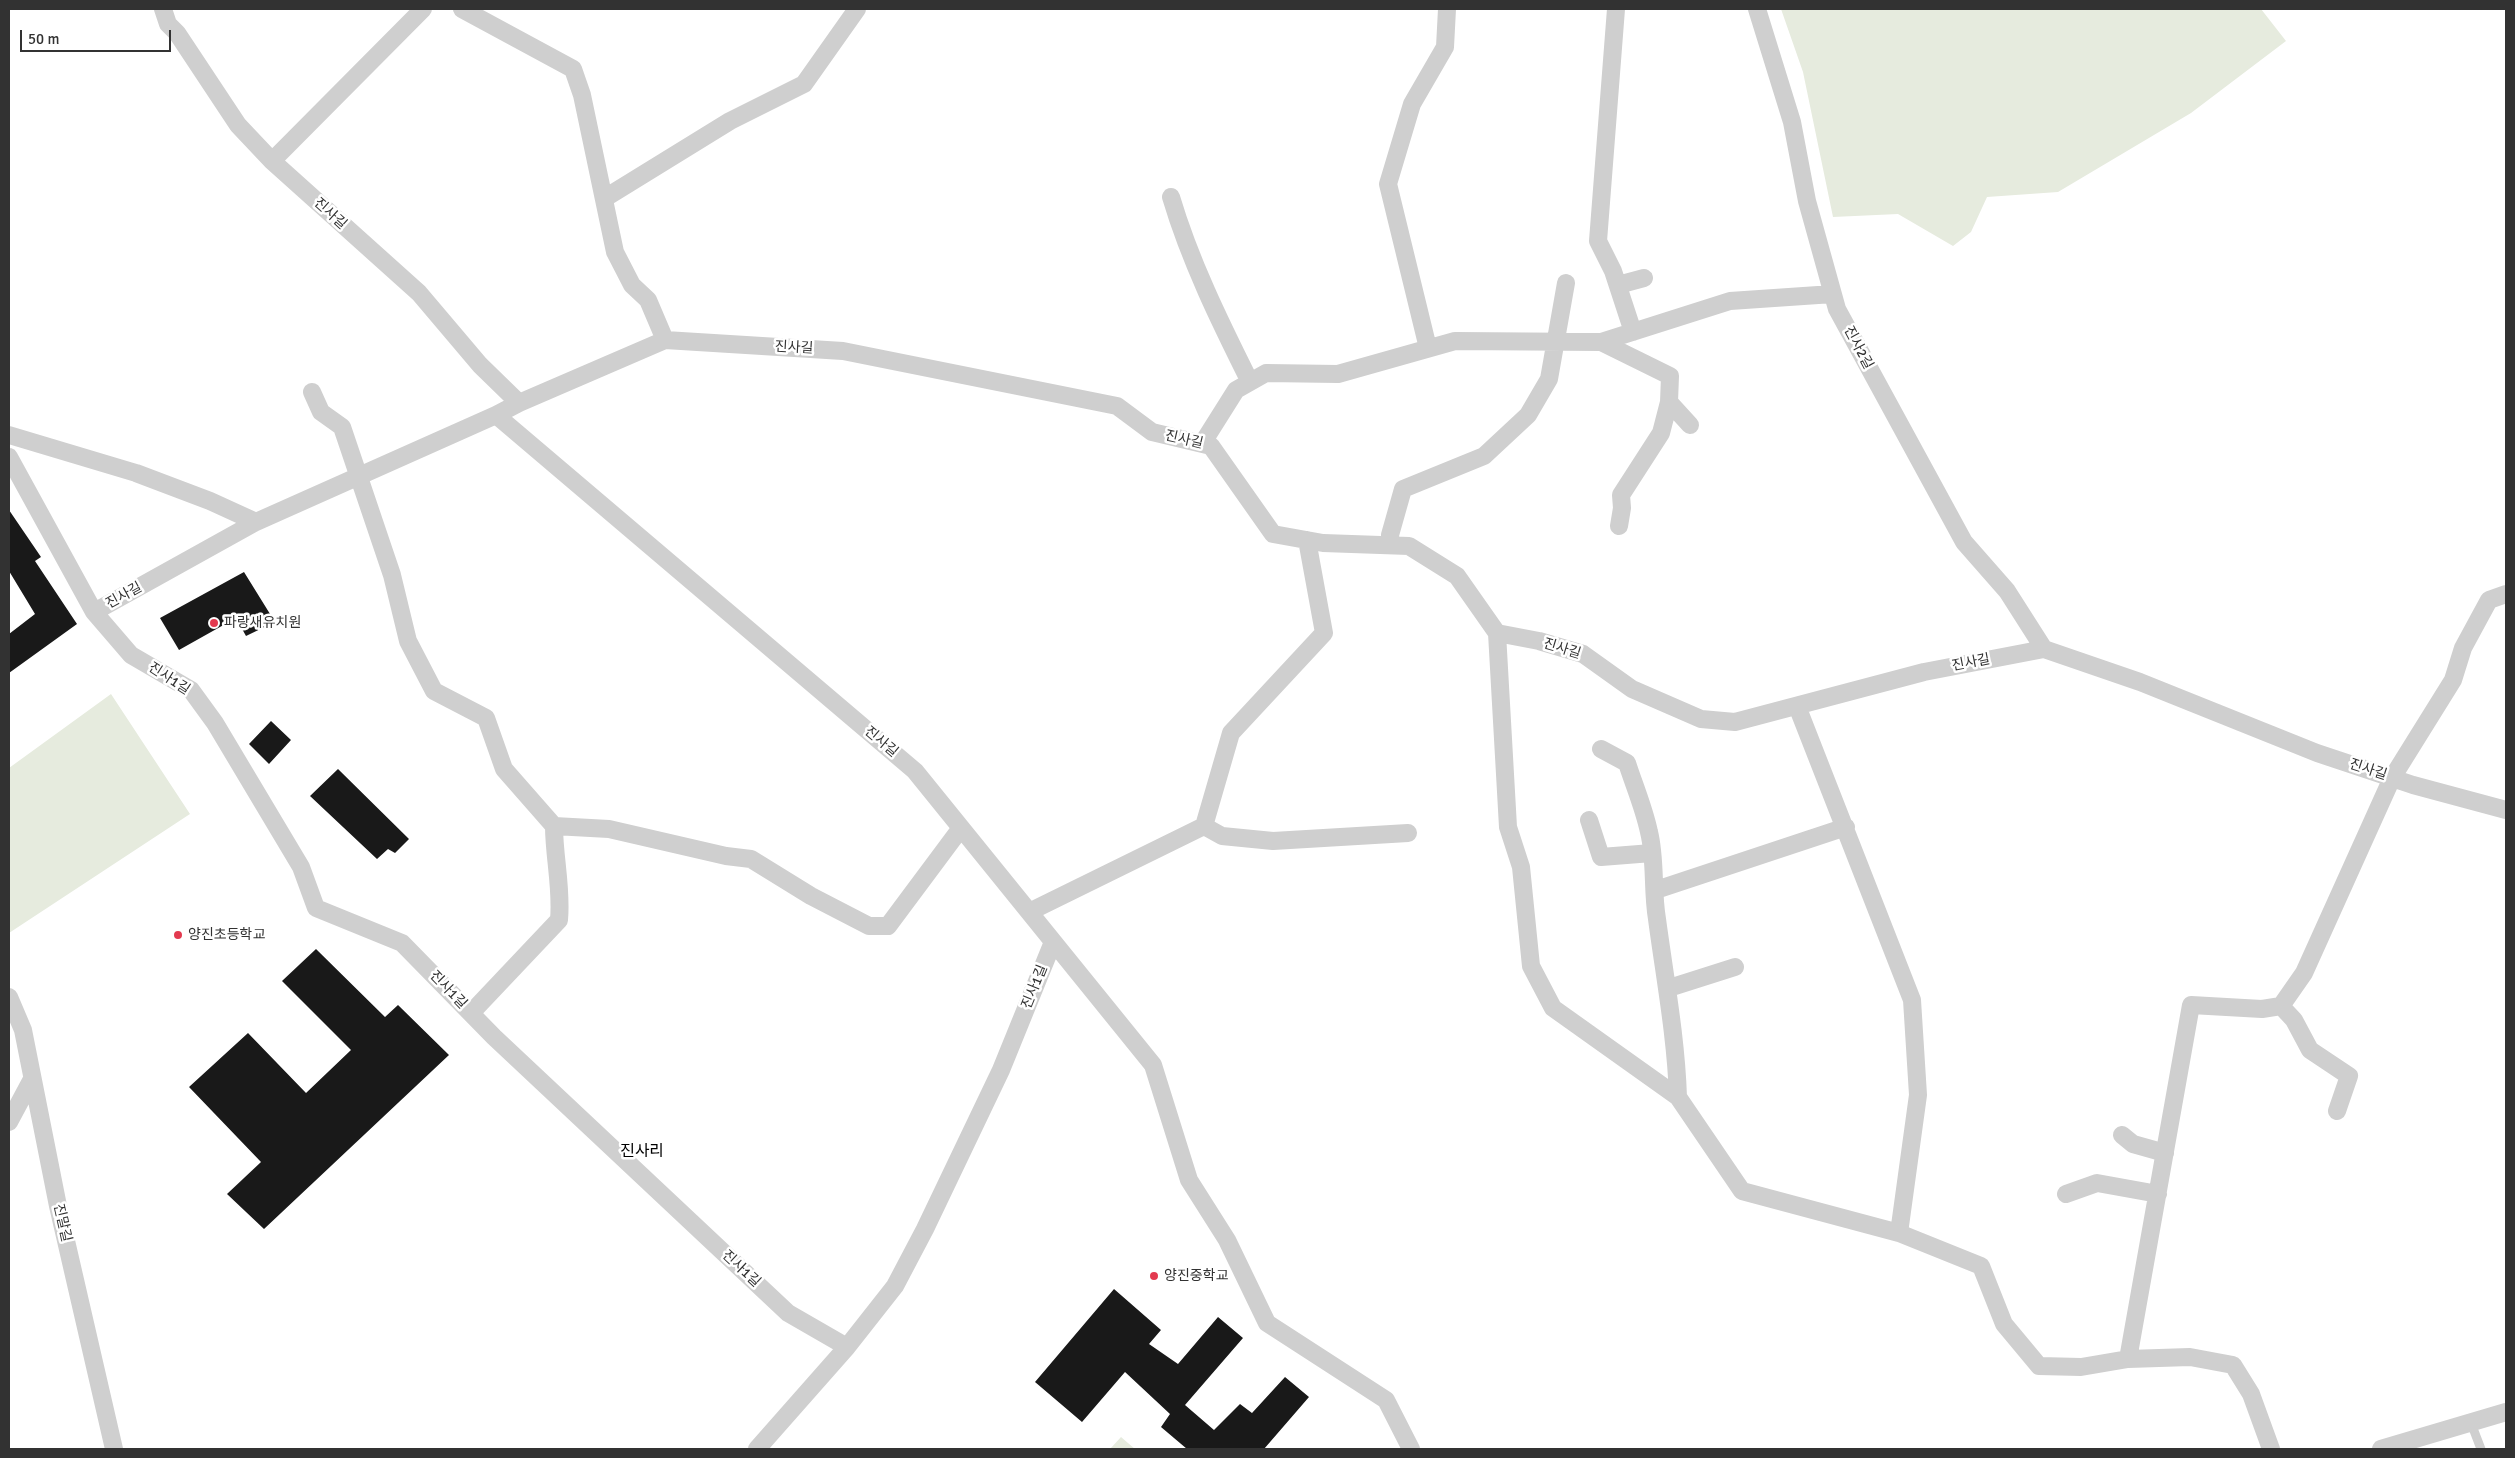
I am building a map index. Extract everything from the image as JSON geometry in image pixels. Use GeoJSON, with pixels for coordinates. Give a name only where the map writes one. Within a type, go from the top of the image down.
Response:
{"type":"FeatureCollection","features":[{"type":"Feature","properties":{"kind":"street","name":"진사길"},"geometry":{"type":"LineString","coordinates":[[163,9],[168,24],[177,33],[238,125],[272,161],[419,293],[480,365],[518,403]]}},
{"type":"Feature","properties":{"kind":"street"},"geometry":{"type":"LineString","coordinates":[[272,161],[423,9]]}},
{"type":"Feature","properties":{"kind":"street"},"geometry":{"type":"LineString","coordinates":[[462,9],[573,69],[582,95],[616,252],[632,285],[648,300],[665,340]]}},
{"type":"Feature","properties":{"kind":"street"},"geometry":{"type":"LineString","coordinates":[[605,198],[730,121],[804,84],[858,9]]}},
{"type":"Feature","properties":{"kind":"street"},"geometry":{"type":"LineString","coordinates":[[1428,348],[1388,184],[1412,104],[1445,47],[1448,9]]}},
{"type":"Feature","properties":{"kind":"street"},"geometry":{"type":"LineString","coordinates":[[1616,9],[1598,241],[1618,285],[1634,332]]}},
{"type":"Feature","properties":{"kind":"street","name":"진사2길"},"geometry":{"type":"LineString","coordinates":[[1757,9],[1792,122],[1807,201],[1837,309],[1964,542],[2007,591],[2044,649]]}},
{"type":"Feature","properties":{"kind":"street"},"geometry":{"type":"LineString","coordinates":[[1171,197],[1180,226],[1206,291],[1250,382]]}},
{"type":"Feature","properties":{"kind":"street"},"geometry":{"type":"LineString","coordinates":[[1618,285],[1644,278]]}},
{"type":"Feature","properties":{"kind":"street"},"geometry":{"type":"LineString","coordinates":[[1390,545],[1390,535],[1403,489],[1484,456],[1528,415],[1549,379],[1554,341],[1566,283]]}},
{"type":"Feature","properties":{"kind":"street"},"geometry":{"type":"LineString","coordinates":[[1202,444],[1236,390],[1266,373],[1338,374],[1455,340],[1601,342],[1730,301],[1833,294]]}},
{"type":"Feature","properties":{"kind":"street","name":"진사길"},"geometry":{"type":"LineString","coordinates":[[9,457],[94,612],[256,522],[496,415],[518,403],[665,340],[843,351],[1117,406],[1152,432],[1211,446],[1273,534],[1323,543],[1409,546],[1457,576],[1497,633],[1539,641],[1583,654],[1632,690],[1701,719],[1735,722],[1924,672],[2044,649],[2140,682],[2317,753],[2392,778],[2506,810]]}},
{"type":"Feature","properties":{"kind":"street"},"geometry":{"type":"LineString","coordinates":[[1601,342],[1670,376],[1669,402],[1661,433],[1621,495],[1622,508],[1619,526]]}},
{"type":"Feature","properties":{"kind":"street"},"geometry":{"type":"LineString","coordinates":[[312,392],[321,412],[342,427],[392,574],[408,641],[434,691],[486,718],[504,769],[554,826],[554,851],[561,899],[559,920],[471,1013]]}},
{"type":"Feature","properties":{"kind":"street"},"geometry":{"type":"LineString","coordinates":[[1669,402],[1690,425]]}},
{"type":"Feature","properties":{"kind":"street","name":"진사길"},"geometry":{"type":"LineString","coordinates":[[496,415],[915,771],[1153,1065],[1189,1180],[1227,1240],[1267,1322],[1386,1400],[1412,1449]]}},
{"type":"Feature","properties":{"kind":"street"},"geometry":{"type":"LineString","coordinates":[[9,435],[136,473],[210,501],[256,522]]}},
{"type":"Feature","properties":{"kind":"street"},"geometry":{"type":"LineString","coordinates":[[1029,912],[1204,826],[1231,733],[1324,633],[1307,540]]}},
{"type":"Feature","properties":{"kind":"street"},"geometry":{"type":"LineString","coordinates":[[2128,1359],[2191,1004],[2262,1010],[2281,1006],[2304,973],[2392,778],[2453,680],[2463,648],[2489,600],[2506,594]]}},
{"type":"Feature","properties":{"kind":"street","name":"진사1길"},"geometry":{"type":"LineString","coordinates":[[94,612],[131,655],[191,690],[201,703],[276,823],[301,867],[316,908],[402,942],[471,1013],[608,1146],[788,1313],[846,1347]]}},
{"type":"Feature","properties":{"kind":"street"},"geometry":{"type":"LineString","coordinates":[[1497,633],[1508,827],[1521,867],[1530,963],[1553,1008],[1678,1097],[1742,1191],[1899,1233],[1981,1266],[2004,1324],[2039,1366],[2081,1367],[2128,1359],[2190,1357],[2233,1365],[2251,1394],[2271,1449]]}},
{"type":"Feature","properties":{"kind":"street"},"geometry":{"type":"LineString","coordinates":[[1797,706],[1846,827],[1912,1000],[1918,1095],[1899,1233]]}},
{"type":"Feature","properties":{"kind":"street"},"geometry":{"type":"LineString","coordinates":[[1601,749],[1626,763],[1649,832],[1656,890],[1656,917],[1669,988],[1676,1050],[1678,1097]]}},
{"type":"Feature","properties":{"kind":"street"},"geometry":{"type":"LineString","coordinates":[[1589,820],[1601,857],[1652,854]]}},
{"type":"Feature","properties":{"kind":"street"},"geometry":{"type":"LineString","coordinates":[[554,826],[609,829],[726,856],[751,859],[811,896],[869,926],[888,926],[961,828]]}},
{"type":"Feature","properties":{"kind":"street"},"geometry":{"type":"LineString","coordinates":[[1204,826],[1222,836],[1273,841],[1408,834]]}},
{"type":"Feature","properties":{"kind":"street"},"geometry":{"type":"LineString","coordinates":[[1656,890],[1846,827]]}},
{"type":"Feature","properties":{"kind":"street","name":"진사1길"},"geometry":{"type":"LineString","coordinates":[[757,1449],[846,1347],[895,1286],[925,1229],[1001,1070],[1053,942]]}},
{"type":"Feature","properties":{"kind":"street"},"geometry":{"type":"LineString","coordinates":[[1669,988],[1735,967]]}},
{"type":"Feature","properties":{"kind":"street","name":"진말길"},"geometry":{"type":"LineString","coordinates":[[9,997],[23,1030],[58,1206],[114,1449]]}},
{"type":"Feature","properties":{"kind":"street"},"geometry":{"type":"LineString","coordinates":[[2281,1006],[2294,1020],[2310,1050],[2350,1076],[2336,1110]]}},
{"type":"Feature","properties":{"kind":"street"},"geometry":{"type":"LineString","coordinates":[[9,1122],[32,1079]]}},
{"type":"Feature","properties":{"kind":"street"},"geometry":{"type":"LineString","coordinates":[[2122,1135],[2133,1144],[2165,1154]]}},
{"type":"Feature","properties":{"kind":"street"},"geometry":{"type":"LineString","coordinates":[[2066,1194],[2097,1183],[2158,1194]]}},
{"type":"Feature","properties":{"kind":"street"},"geometry":{"type":"LineString","coordinates":[[2381,1449],[2506,1412]]}},
{"type":"Feature","properties":{"kind":"lane"},"geometry":{"type":"LineString","coordinates":[[2471,1422],[2481,1449]]}},
{"type":"Feature","properties":{"kind":"shaded area"},"geometry":{"type":"Polygon","coordinates":[[[1781,9],[2261,9],[2286,41],[2191,113],[2058,192],[1987,197],[1971,232],[1953,246],[1898,214],[1833,217],[1803,72],[1781,9]]]}},
{"type":"Feature","properties":{"kind":"shaded area"},"geometry":{"type":"Polygon","coordinates":[[[111,694],[190,814],[9,933],[9,768],[111,694]]]}},
{"type":"Feature","properties":{"kind":"shaded area"},"geometry":{"type":"Polygon","coordinates":[[[1121,1437],[1135,1449],[1110,1449],[1121,1437]]]}},
{"type":"Feature","properties":{"kind":"building"},"geometry":{"type":"Polygon","coordinates":[[[9,510],[41,557],[35,561],[77,624],[9,673],[9,634],[35,614],[9,571],[9,510]]]}},
{"type":"Feature","properties":{"kind":"building"},"geometry":{"type":"Polygon","coordinates":[[[244,572],[275,622],[246,636],[236,618],[179,650],[160,618],[244,572]]]}},
{"type":"Feature","properties":{"kind":"building"},"geometry":{"type":"Polygon","coordinates":[[[271,721],[291,740],[269,764],[249,744],[271,721]]]}},
{"type":"Feature","properties":{"kind":"building"},"geometry":{"type":"Polygon","coordinates":[[[338,769],[409,839],[395,853],[388,849],[377,859],[310,796],[338,769]]]}},
{"type":"Feature","properties":{"kind":"building"},"geometry":{"type":"Polygon","coordinates":[[[316,949],[385,1017],[398,1005],[449,1055],[264,1229],[227,1194],[261,1162],[189,1087],[248,1033],[306,1093],[351,1050],[282,981],[316,949]]]}},
{"type":"Feature","properties":{"kind":"building"},"geometry":{"type":"Polygon","coordinates":[[[1114,1289],[1161,1330],[1149,1344],[1178,1364],[1218,1317],[1243,1338],[1185,1405],[1214,1430],[1240,1404],[1252,1413],[1285,1377],[1309,1397],[1264,1449],[1187,1449],[1161,1427],[1170,1414],[1125,1372],[1082,1422],[1035,1382],[1114,1289]]]}},
{"type":"Feature","properties":{"kind":"place","name":"파랑새유치원"},"geometry":{"type":"Point","coordinates":[214,623]}},
{"type":"Feature","properties":{"kind":"place","name":"양진초등학교"},"geometry":{"type":"Point","coordinates":[178,935]}},
{"type":"Feature","properties":{"kind":"place","name":"양진중학교"},"geometry":{"type":"Point","coordinates":[1154,1276]}},
{"type":"Feature","properties":{"kind":"district","name":"진사리"},"geometry":{"type":"Point","coordinates":[642,1152]}}]}
